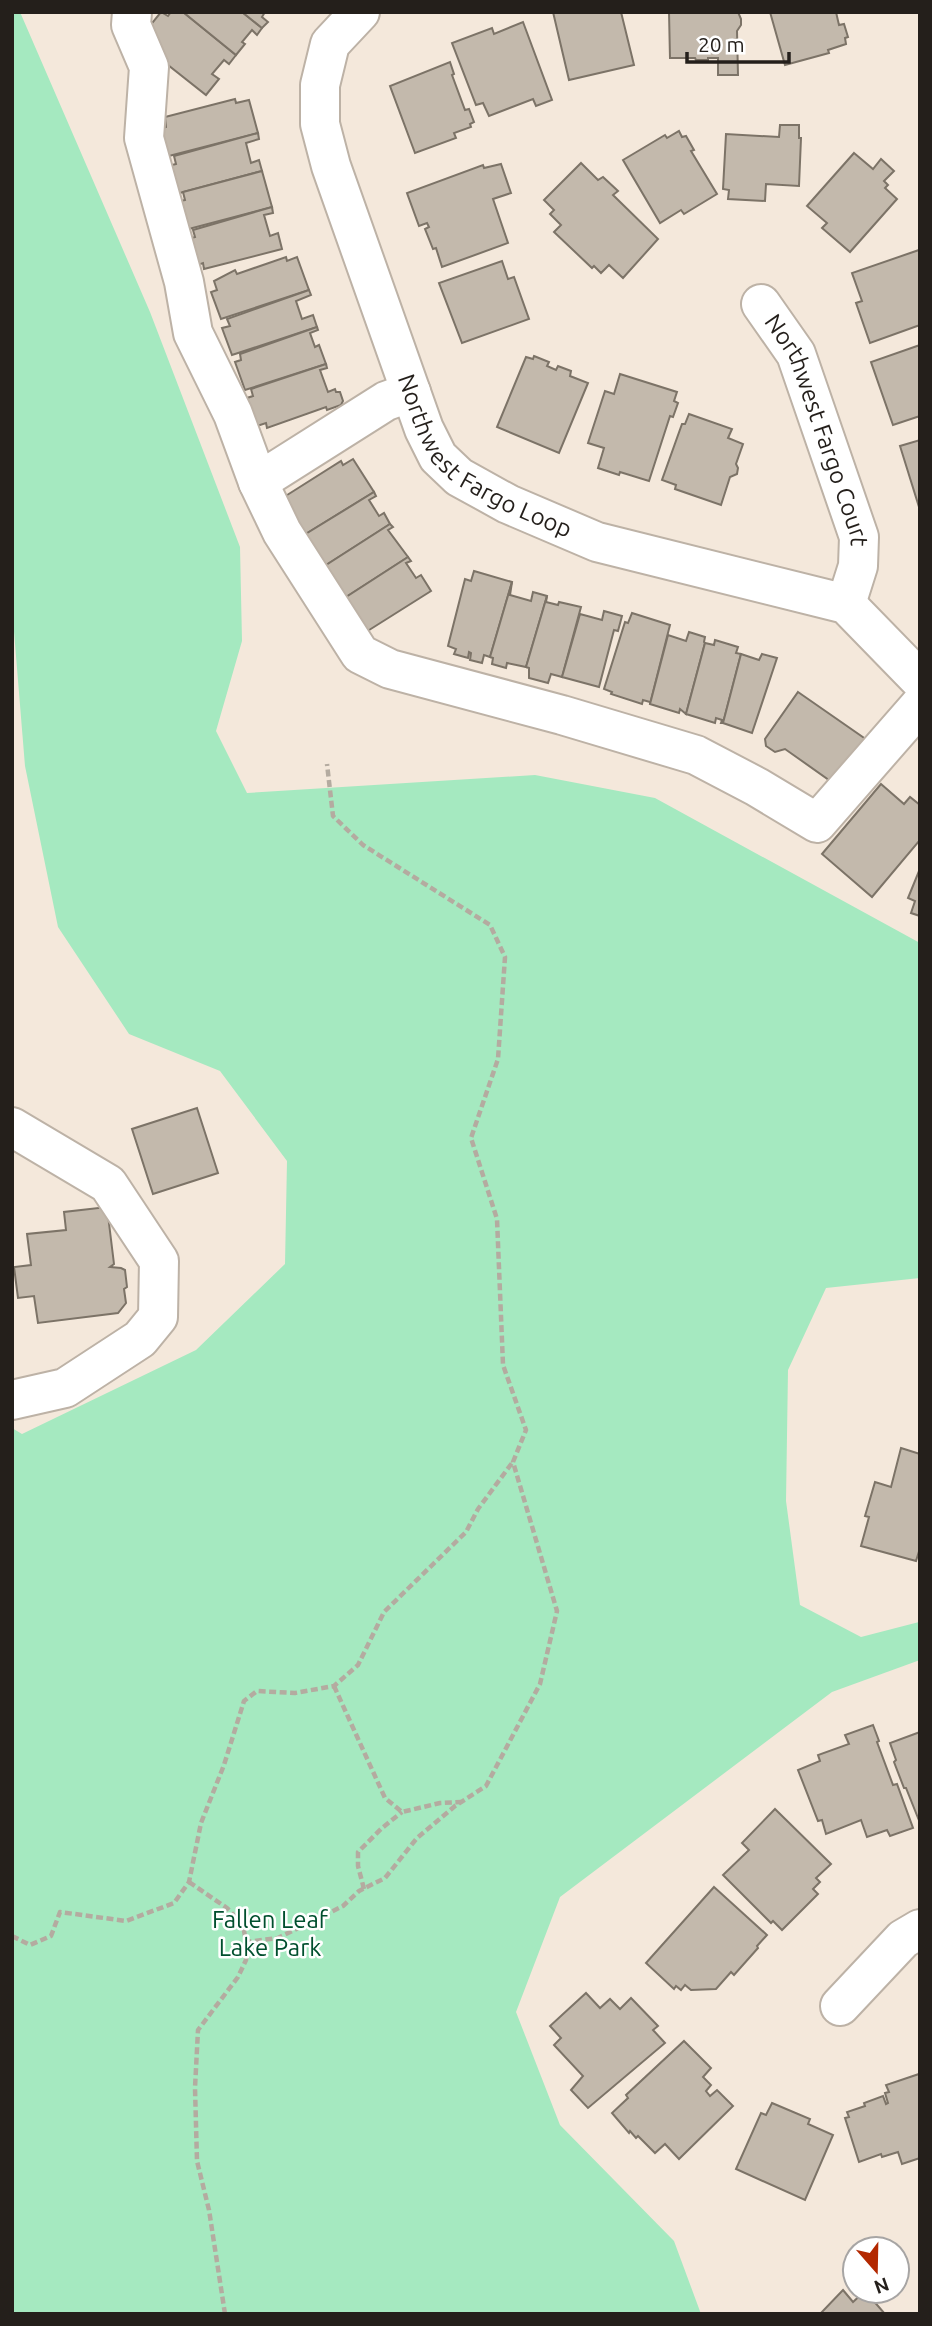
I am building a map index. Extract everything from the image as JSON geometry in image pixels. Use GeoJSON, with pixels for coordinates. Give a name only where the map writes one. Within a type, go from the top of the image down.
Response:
{"type":"FeatureCollection","features":[{"type":"Feature","properties":{"kind":"street"},"geometry":{"type":"LineString","coordinates":[[132,12],[131,25],[149,67],[144,138],[184,282],[193,332],[233,414],[258,482],[282,531],[360,654],[390,668],[696,755],[817,823],[920,705]]}},
{"type":"Feature","properties":{"kind":"street","name":"Northwest Fargo Loop"},"geometry":{"type":"LineString","coordinates":[[360,12],[330,44],[320,85],[320,124],[331,166],[424,429],[438,457],[458,477],[508,504],[597,541],[846,604]]}},
{"type":"Feature","properties":{"kind":"street","name":"Northwest Fargo Court"},"geometry":{"type":"LineString","coordinates":[[761,304],[796,354],[859,537],[858,566],[846,604]]}},
{"type":"Feature","properties":{"kind":"street"},"geometry":{"type":"LineString","coordinates":[[258,482],[386,401],[411,392]]}},
{"type":"Feature","properties":{"kind":"street"},"geometry":{"type":"LineString","coordinates":[[846,604],[920,680]]}},
{"type":"Feature","properties":{"kind":"street"},"geometry":{"type":"LineString","coordinates":[[12,1127],[108,1184],[159,1261],[158,1317],[140,1339],[65,1388],[12,1400]]}},
{"type":"Feature","properties":{"kind":"street"},"geometry":{"type":"LineString","coordinates":[[840,2006],[903,1940],[920,1930]]}},
{"type":"Feature","properties":{"kind":"path"},"geometry":{"type":"LineString","coordinates":[[12,1936],[30,1945],[51,1936],[60,1912],[126,1922],[174,1903],[189,1882],[201,1824],[224,1765],[244,1701],[257,1691],[295,1693],[334,1686],[358,1665],[384,1612],[466,1532],[478,1509],[513,1462],[526,1430],[503,1365],[497,1219],[471,1138],[498,1059],[505,957],[490,925],[363,845],[333,816],[327,764]]}},
{"type":"Feature","properties":{"kind":"path"},"geometry":{"type":"LineString","coordinates":[[246,1942],[278,1938],[343,1906],[385,1878],[417,1838],[486,1786],[540,1684],[557,1611],[513,1462]]}},
{"type":"Feature","properties":{"kind":"path"},"geometry":{"type":"LineString","coordinates":[[334,1686],[385,1798],[402,1812]]}},
{"type":"Feature","properties":{"kind":"path"},"geometry":{"type":"LineString","coordinates":[[365,1889],[358,1866],[358,1852],[382,1828],[402,1812],[440,1803],[462,1802]]}},
{"type":"Feature","properties":{"kind":"path"},"geometry":{"type":"LineString","coordinates":[[189,1882],[228,1908],[243,1926],[246,1942],[246,1960],[238,1977],[198,2030],[195,2088],[197,2161],[209,2210],[225,2314]]}},
{"type":"Feature","properties":{"kind":"green space","name":"Fallen Leaf Lake Park"},"geometry":{"type":"Polygon","coordinates":[[[12,12],[20,12],[150,312],[240,547],[242,641],[216,731],[247,793],[535,775],[655,798],[920,943],[920,1278],[826,1288],[788,1370],[786,1501],[800,1605],[861,1637],[919,1622],[920,1660],[832,1692],[560,1897],[516,2012],[560,2125],[674,2241],[701,2314],[12,2314],[12,1428],[22,1434],[196,1350],[285,1264],[287,1161],[220,1071],[129,1034],[58,927],[25,766],[12,607],[12,12]]]}},
{"type":"Feature","properties":{"kind":"building"},"geometry":{"type":"Polygon","coordinates":[[[161,12],[168,16],[171,12],[183,12],[236,55],[229,64],[224,60],[212,74],[219,79],[206,95],[144,46],[144,33],[161,12]]]}},
{"type":"Feature","properties":{"kind":"building"},"geometry":{"type":"Polygon","coordinates":[[[183,12],[242,12],[262,28],[257,35],[252,30],[236,55],[183,12]]]}},
{"type":"Feature","properties":{"kind":"building"},"geometry":{"type":"Polygon","coordinates":[[[242,12],[265,12],[262,17],[268,22],[262,28],[242,12]]]}},
{"type":"Feature","properties":{"kind":"building"},"geometry":{"type":"Polygon","coordinates":[[[553,12],[621,12],[634,65],[569,80],[553,12]]]}},
{"type":"Feature","properties":{"kind":"building"},"geometry":{"type":"Polygon","coordinates":[[[669,12],[738,12],[741,25],[737,31],[738,75],[718,75],[718,58],[670,58],[669,12]]]}},
{"type":"Feature","properties":{"kind":"building"},"geometry":{"type":"Polygon","coordinates":[[[770,12],[836,12],[839,25],[844,24],[848,37],[845,38],[846,44],[828,50],[829,53],[785,65],[770,12]]]}},
{"type":"Feature","properties":{"kind":"building"},"geometry":{"type":"Polygon","coordinates":[[[523,22],[552,100],[536,106],[533,99],[489,116],[483,103],[476,105],[452,43],[492,28],[494,34],[523,22]]]}},
{"type":"Feature","properties":{"kind":"building"},"geometry":{"type":"Polygon","coordinates":[[[450,62],[465,110],[469,109],[474,122],[470,124],[471,127],[454,133],[456,138],[415,153],[390,86],[450,62]]]}},
{"type":"Feature","properties":{"kind":"building"},"geometry":{"type":"Polygon","coordinates":[[[235,99],[236,103],[249,100],[258,133],[165,157],[158,129],[166,127],[165,117],[235,99]]]}},
{"type":"Feature","properties":{"kind":"building"},"geometry":{"type":"Polygon","coordinates":[[[780,125],[799,125],[799,186],[766,184],[765,201],[728,199],[729,190],[723,189],[726,134],[779,137],[780,125]]]}},
{"type":"Feature","properties":{"kind":"building"},"geometry":{"type":"Polygon","coordinates":[[[679,131],[682,137],[686,136],[694,150],[691,151],[717,194],[684,214],[681,210],[660,223],[623,160],[665,135],[667,138],[679,131]]]}},
{"type":"Feature","properties":{"kind":"building"},"geometry":{"type":"Polygon","coordinates":[[[258,133],[259,139],[246,143],[251,163],[259,160],[262,171],[176,194],[168,166],[176,164],[174,156],[258,133]]]}},
{"type":"Feature","properties":{"kind":"building"},"geometry":{"type":"Polygon","coordinates":[[[854,153],[873,169],[881,159],[894,171],[884,181],[888,185],[885,188],[897,199],[850,252],[822,228],[827,223],[807,206],[854,153]]]}},
{"type":"Feature","properties":{"kind":"building"},"geometry":{"type":"Polygon","coordinates":[[[581,163],[598,180],[603,177],[618,191],[613,195],[658,239],[623,278],[609,265],[601,273],[594,266],[592,268],[554,232],[561,225],[550,214],[554,210],[544,200],[581,163]]]}},
{"type":"Feature","properties":{"kind":"building"},"geometry":{"type":"Polygon","coordinates":[[[501,164],[511,193],[493,199],[508,243],[442,267],[436,248],[433,249],[425,229],[429,227],[427,223],[419,226],[407,193],[483,165],[484,168],[501,164]]]}},
{"type":"Feature","properties":{"kind":"building"},"geometry":{"type":"Polygon","coordinates":[[[262,171],[272,207],[185,230],[177,202],[185,200],[183,192],[262,171]]]}},
{"type":"Feature","properties":{"kind":"building"},"geometry":{"type":"Polygon","coordinates":[[[272,207],[273,213],[264,215],[270,236],[278,233],[282,249],[204,269],[203,263],[195,266],[188,239],[195,237],[193,230],[272,207]]]}},
{"type":"Feature","properties":{"kind":"building"},"geometry":{"type":"Polygon","coordinates":[[[919,250],[920,325],[870,343],[856,303],[862,301],[852,273],[919,250]]]}},
{"type":"Feature","properties":{"kind":"building"},"geometry":{"type":"Polygon","coordinates":[[[286,257],[287,261],[297,257],[309,290],[221,319],[211,292],[217,290],[214,281],[235,270],[237,274],[286,257]]]}},
{"type":"Feature","properties":{"kind":"building"},"geometry":{"type":"Polygon","coordinates":[[[502,261],[508,279],[514,277],[529,319],[462,343],[439,283],[502,261]]]}},
{"type":"Feature","properties":{"kind":"building"},"geometry":{"type":"Polygon","coordinates":[[[309,290],[311,295],[296,301],[302,319],[313,315],[317,327],[232,355],[222,328],[230,326],[227,319],[309,290]]]}},
{"type":"Feature","properties":{"kind":"building"},"geometry":{"type":"Polygon","coordinates":[[[317,327],[318,330],[310,333],[315,347],[319,345],[326,364],[245,390],[235,362],[241,360],[240,354],[317,327]]]}},
{"type":"Feature","properties":{"kind":"building"},"geometry":{"type":"Polygon","coordinates":[[[920,345],[920,416],[893,425],[871,362],[920,345]]]}},
{"type":"Feature","properties":{"kind":"building"},"geometry":{"type":"Polygon","coordinates":[[[534,356],[549,362],[547,366],[556,370],[558,366],[571,371],[570,376],[588,383],[559,453],[497,427],[526,357],[533,359],[534,356]]]}},
{"type":"Feature","properties":{"kind":"building"},"geometry":{"type":"Polygon","coordinates":[[[326,364],[327,368],[320,370],[328,392],[335,389],[340,392],[343,401],[341,405],[327,410],[326,407],[267,428],[266,423],[257,426],[247,398],[253,396],[251,389],[326,364]]]}},
{"type":"Feature","properties":{"kind":"building"},"geometry":{"type":"Polygon","coordinates":[[[620,374],[677,392],[674,401],[678,403],[673,417],[670,416],[649,481],[598,468],[604,448],[588,443],[605,391],[614,394],[620,374]]]}},
{"type":"Feature","properties":{"kind":"building"},"geometry":{"type":"Polygon","coordinates":[[[689,414],[732,429],[728,438],[743,444],[736,464],[737,474],[730,477],[721,505],[675,489],[676,485],[662,480],[682,424],[685,424],[689,414]]]}},
{"type":"Feature","properties":{"kind":"building"},"geometry":{"type":"Polygon","coordinates":[[[920,440],[920,507],[919,507],[900,446],[920,440]]]}},
{"type":"Feature","properties":{"kind":"building"},"geometry":{"type":"Polygon","coordinates":[[[353,459],[374,492],[304,535],[284,497],[341,461],[343,465],[353,459]]]}},
{"type":"Feature","properties":{"kind":"building"},"geometry":{"type":"Polygon","coordinates":[[[374,492],[376,496],[369,500],[379,516],[384,513],[390,524],[323,567],[304,535],[374,492]]]}},
{"type":"Feature","properties":{"kind":"building"},"geometry":{"type":"Polygon","coordinates":[[[390,524],[393,527],[388,530],[408,557],[343,599],[323,567],[390,524]]]}},
{"type":"Feature","properties":{"kind":"building"},"geometry":{"type":"Polygon","coordinates":[[[408,557],[411,561],[406,563],[416,578],[421,575],[431,591],[366,632],[343,599],[408,557]]]}},
{"type":"Feature","properties":{"kind":"building"},"geometry":{"type":"Polygon","coordinates":[[[474,571],[512,582],[490,657],[484,655],[482,663],[470,660],[469,652],[468,658],[454,654],[456,649],[448,646],[465,579],[471,581],[474,571]]]}},
{"type":"Feature","properties":{"kind":"building"},"geometry":{"type":"Polygon","coordinates":[[[512,582],[510,595],[531,601],[533,592],[547,596],[526,667],[507,663],[506,668],[492,664],[493,658],[490,657],[512,582]]]}},
{"type":"Feature","properties":{"kind":"building"},"geometry":{"type":"Polygon","coordinates":[[[547,596],[546,602],[581,607],[562,677],[551,674],[548,683],[529,678],[529,668],[526,667],[547,596]]]}},
{"type":"Feature","properties":{"kind":"building"},"geometry":{"type":"Polygon","coordinates":[[[604,611],[622,616],[618,631],[614,630],[599,687],[562,677],[580,614],[602,620],[604,611]]]}},
{"type":"Feature","properties":{"kind":"building"},"geometry":{"type":"Polygon","coordinates":[[[632,613],[670,625],[650,704],[643,700],[642,704],[611,694],[612,692],[604,689],[625,622],[628,623],[632,613]]]}},
{"type":"Feature","properties":{"kind":"building"},"geometry":{"type":"Polygon","coordinates":[[[689,632],[705,637],[705,643],[686,714],[680,709],[679,713],[650,704],[668,635],[686,641],[689,632]]]}},
{"type":"Feature","properties":{"kind":"building"},"geometry":{"type":"Polygon","coordinates":[[[715,640],[738,647],[736,653],[741,654],[723,723],[716,718],[715,723],[686,714],[705,643],[714,645],[715,640]]]}},
{"type":"Feature","properties":{"kind":"building"},"geometry":{"type":"Polygon","coordinates":[[[741,654],[759,660],[762,654],[777,658],[752,733],[723,723],[741,654]]]}},
{"type":"Feature","properties":{"kind":"building"},"geometry":{"type":"Polygon","coordinates":[[[798,692],[867,740],[836,785],[785,749],[775,752],[766,746],[765,739],[798,692]]]}},
{"type":"Feature","properties":{"kind":"building"},"geometry":{"type":"Polygon","coordinates":[[[881,784],[904,804],[910,797],[920,805],[920,840],[872,897],[822,854],[881,784]]]}},
{"type":"Feature","properties":{"kind":"building"},"geometry":{"type":"Polygon","coordinates":[[[919,871],[920,916],[911,913],[915,901],[908,898],[919,871]]]}},
{"type":"Feature","properties":{"kind":"building"},"geometry":{"type":"Polygon","coordinates":[[[197,1108],[218,1173],[153,1194],[132,1129],[197,1108]]]}},
{"type":"Feature","properties":{"kind":"building"},"geometry":{"type":"Polygon","coordinates":[[[107,1207],[114,1264],[110,1267],[125,1270],[126,1303],[118,1313],[38,1323],[34,1296],[18,1298],[14,1267],[31,1265],[27,1234],[66,1230],[64,1212],[107,1207]]]}},
{"type":"Feature","properties":{"kind":"building"},"geometry":{"type":"Polygon","coordinates":[[[901,1448],[920,1454],[920,1548],[916,1561],[861,1546],[869,1517],[865,1516],[875,1482],[891,1487],[901,1448]]]}},
{"type":"Feature","properties":{"kind":"building"},"geometry":{"type":"Polygon","coordinates":[[[873,1725],[893,1785],[897,1784],[913,1828],[890,1836],[887,1830],[867,1837],[861,1820],[826,1834],[822,1820],[818,1821],[798,1770],[820,1761],[818,1755],[849,1744],[845,1735],[873,1725]]]}},
{"type":"Feature","properties":{"kind":"building"},"geometry":{"type":"Polygon","coordinates":[[[920,1732],[920,1823],[894,1762],[896,1760],[890,1743],[920,1732]]]}},
{"type":"Feature","properties":{"kind":"building"},"geometry":{"type":"Polygon","coordinates":[[[775,1809],[831,1864],[816,1878],[820,1882],[813,1889],[818,1894],[782,1930],[773,1921],[771,1923],[723,1875],[749,1850],[742,1843],[775,1809]]]}},
{"type":"Feature","properties":{"kind":"building"},"geometry":{"type":"Polygon","coordinates":[[[714,1887],[767,1935],[734,1975],[731,1972],[716,1989],[691,1990],[685,1985],[681,1990],[676,1986],[674,1989],[646,1963],[714,1887]]]}},
{"type":"Feature","properties":{"kind":"building"},"geometry":{"type":"Polygon","coordinates":[[[586,1993],[600,2008],[610,1999],[620,2009],[631,1998],[658,2026],[653,2030],[665,2043],[588,2108],[571,2090],[583,2076],[554,2045],[561,2038],[550,2026],[586,1993]]]}},
{"type":"Feature","properties":{"kind":"building"},"geometry":{"type":"Polygon","coordinates":[[[684,2041],[711,2068],[703,2077],[711,2085],[706,2091],[710,2096],[717,2090],[733,2106],[679,2159],[665,2144],[655,2153],[638,2136],[636,2138],[630,2131],[629,2133],[612,2113],[628,2098],[626,2095],[684,2041]]]}},
{"type":"Feature","properties":{"kind":"building"},"geometry":{"type":"Polygon","coordinates":[[[919,2074],[920,2158],[902,2164],[898,2152],[882,2157],[881,2154],[859,2162],[845,2118],[849,2117],[847,2112],[883,2096],[886,2104],[888,2103],[885,2093],[889,2092],[886,2085],[919,2074]]]}},
{"type":"Feature","properties":{"kind":"building"},"geometry":{"type":"Polygon","coordinates":[[[772,2103],[810,2119],[808,2124],[833,2135],[805,2200],[736,2169],[761,2113],[766,2115],[772,2103]]]}},
{"type":"Feature","properties":{"kind":"building"},"geometry":{"type":"Polygon","coordinates":[[[841,2292],[841,2305],[877,2305],[885,2314],[820,2314],[841,2292]]]}}]}
